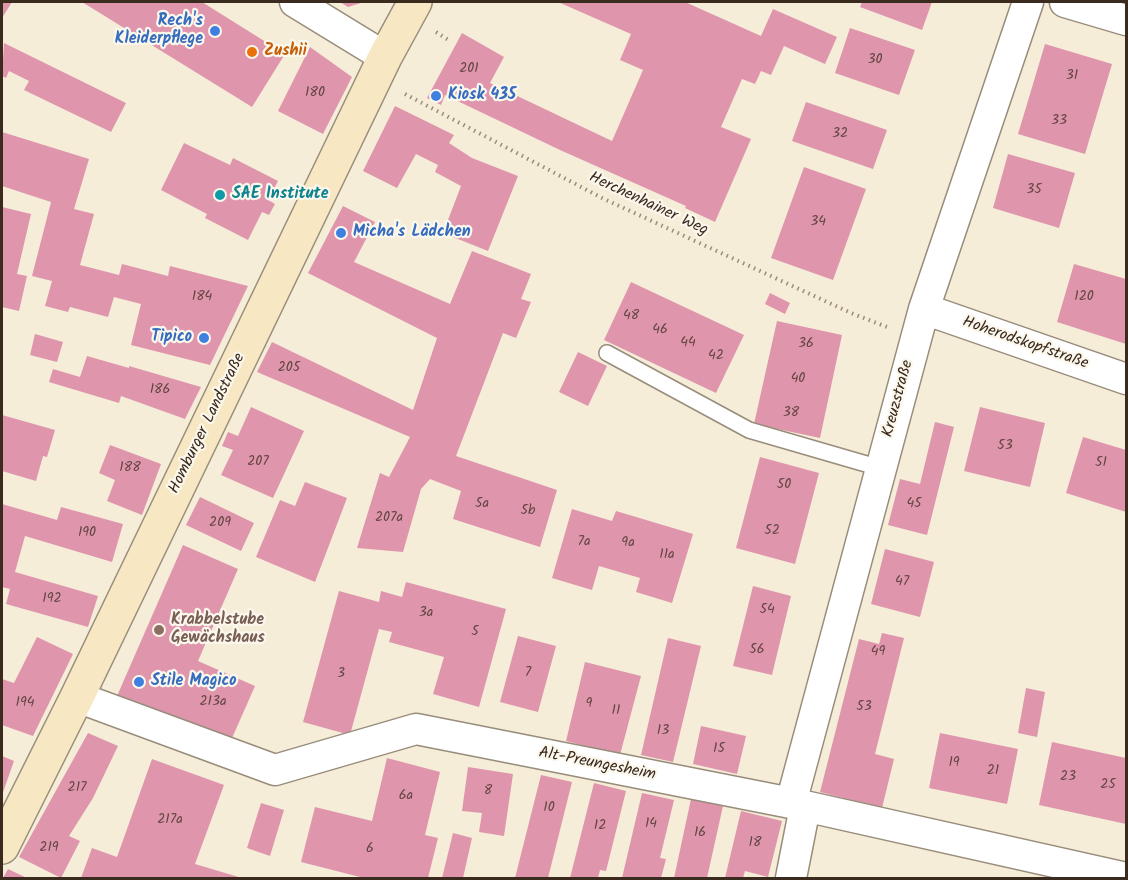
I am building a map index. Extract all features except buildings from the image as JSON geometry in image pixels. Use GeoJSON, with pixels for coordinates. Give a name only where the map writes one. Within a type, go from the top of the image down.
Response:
{"type":"FeatureCollection","features":[{"type":"Feature","properties":{"kind":"street"},"geometry":{"type":"LineString","coordinates":[[295,2],[380,68]]}},
{"type":"Feature","properties":{"kind":"street","name":"Homburger Landstraße"},"geometry":{"type":"LineString","coordinates":[[2,847],[77,698],[380,68],[415,2]]}},
{"type":"Feature","properties":{"kind":"street","name":"Kreuzstraße"},"geometry":{"type":"LineString","coordinates":[[791,879],[798,805],[880,468],[924,309],[1028,2]]}},
{"type":"Feature","properties":{"kind":"street"},"geometry":{"type":"LineString","coordinates":[[1065,2],[1126,20]]}},
{"type":"Feature","properties":{"kind":"street","name":"Hoherodskopfstraße"},"geometry":{"type":"LineString","coordinates":[[924,309],[1126,379]]}},
{"type":"Feature","properties":{"kind":"street","name":"Alt-Preungesheim"},"geometry":{"type":"LineString","coordinates":[[77,698],[275,770],[416,729],[798,805],[1126,878]]}},
{"type":"Feature","properties":{"kind":"lane"},"geometry":{"type":"LineString","coordinates":[[607,353],[749,430],[880,468]]}},
{"type":"Feature","properties":{"kind":"path","name":"Herchenhainer Weg"},"geometry":{"type":"LineString","coordinates":[[380,68],[603,198],[851,313],[916,338]]}},
{"type":"Feature","properties":{"kind":"place","name":"Rech's Kleiderpflege"},"geometry":{"type":"Point","coordinates":[215,31]}},
{"type":"Feature","properties":{"kind":"place","name":"Zushii"},"geometry":{"type":"Point","coordinates":[252,52]}},
{"type":"Feature","properties":{"kind":"place","name":"Kiosk 435"},"geometry":{"type":"Point","coordinates":[436,96]}},
{"type":"Feature","properties":{"kind":"place","name":"SAE Institute"},"geometry":{"type":"Point","coordinates":[220,195]}},
{"type":"Feature","properties":{"kind":"place","name":"Micha's Lädchen"},"geometry":{"type":"Point","coordinates":[341,233]}},
{"type":"Feature","properties":{"kind":"place","name":"Tipico"},"geometry":{"type":"Point","coordinates":[204,338]}},
{"type":"Feature","properties":{"kind":"place","name":"Krabbelstube Gewächshaus"},"geometry":{"type":"Point","coordinates":[159,630]}},
{"type":"Feature","properties":{"kind":"place","name":"Stile Magico"},"geometry":{"type":"Point","coordinates":[139,682]}}]}
